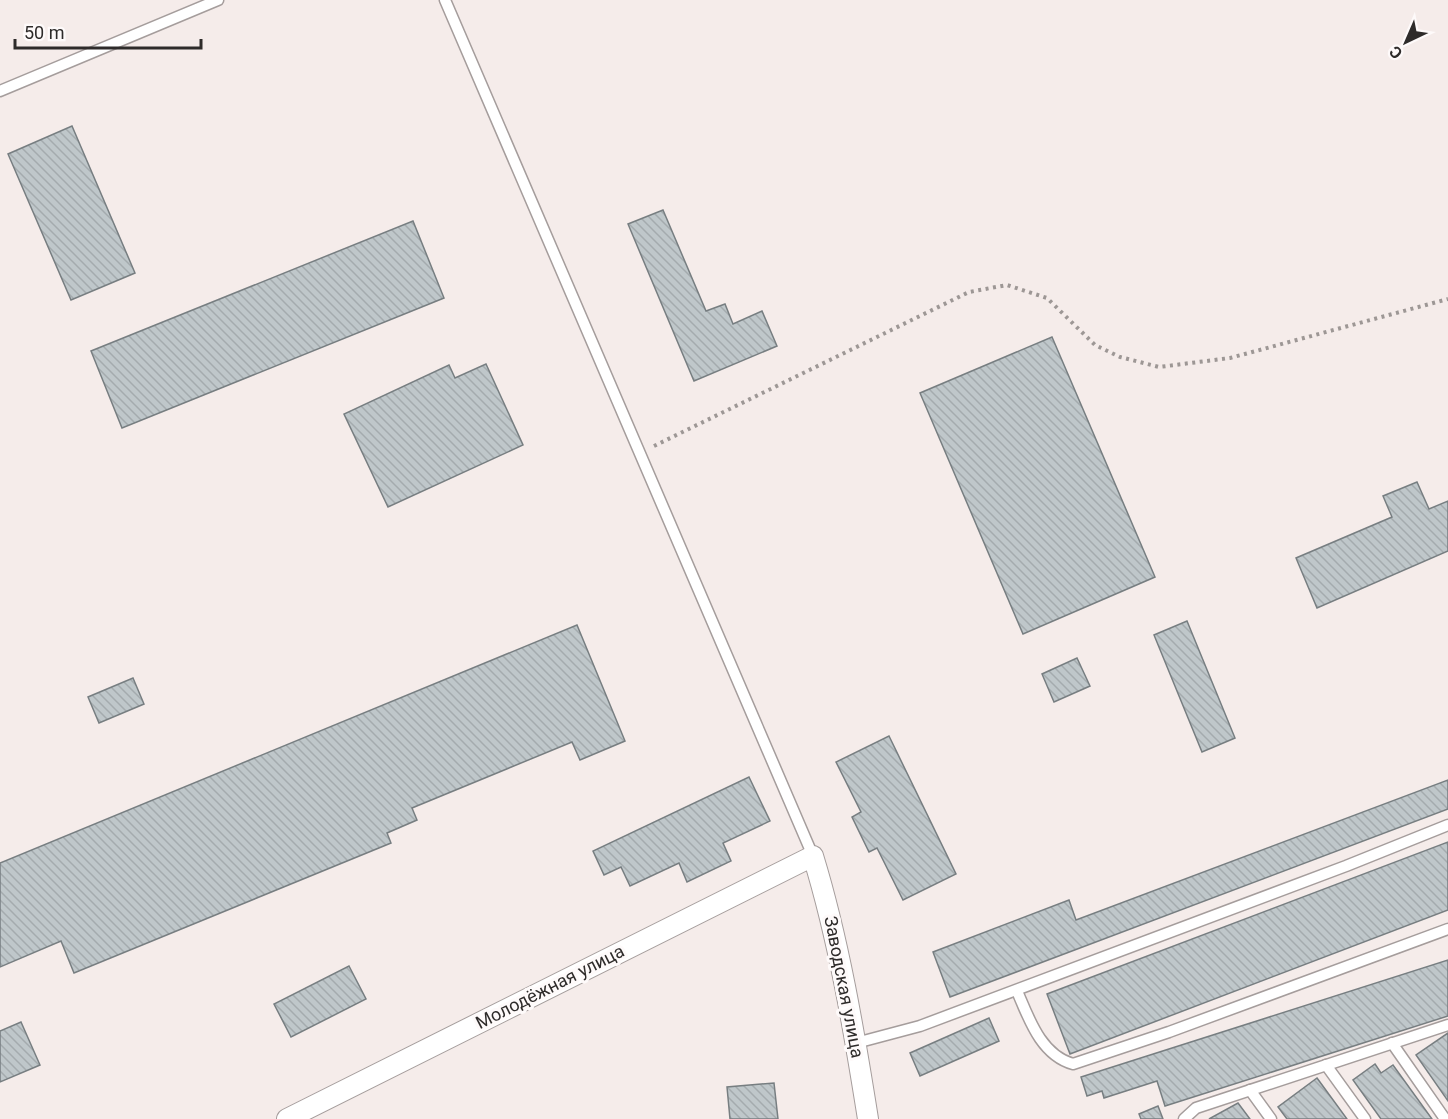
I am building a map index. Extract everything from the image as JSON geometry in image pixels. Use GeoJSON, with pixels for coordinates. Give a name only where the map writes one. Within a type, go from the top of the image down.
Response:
{"type":"FeatureCollection","features":[{"type":"Feature","properties":{"kind":"street","name":"Заводская улица"},"geometry":{"type":"LineString","coordinates":[[813,856],[826,899],[856,1042],[868,1119]]}},
{"type":"Feature","properties":{"kind":"street","name":"Молодёжная улица"},"geometry":{"type":"LineString","coordinates":[[287,1119],[813,856]]}},
{"type":"Feature","properties":{"kind":"lane"},"geometry":{"type":"LineString","coordinates":[[0,91],[218,0]]}},
{"type":"Feature","properties":{"kind":"lane"},"geometry":{"type":"LineString","coordinates":[[445,0],[813,856]]}},
{"type":"Feature","properties":{"kind":"lane"},"geometry":{"type":"LineString","coordinates":[[856,1042],[920,1026],[1017,991],[1347,866],[1448,825]]}},
{"type":"Feature","properties":{"kind":"lane"},"geometry":{"type":"LineString","coordinates":[[1017,991],[1032,1026],[1047,1048],[1061,1061],[1073,1064],[1169,1032],[1448,930]]}},
{"type":"Feature","properties":{"kind":"lane"},"geometry":{"type":"LineString","coordinates":[[1184,1119],[1196,1108],[1448,1025]]}},
{"type":"Feature","properties":{"kind":"lane"},"geometry":{"type":"LineString","coordinates":[[1392,1043],[1445,1119]]}},
{"type":"Feature","properties":{"kind":"lane"},"geometry":{"type":"LineString","coordinates":[[1326,1065],[1365,1119]]}},
{"type":"Feature","properties":{"kind":"lane"},"geometry":{"type":"LineString","coordinates":[[1250,1090],[1271,1119]]}},
{"type":"Feature","properties":{"kind":"path"},"geometry":{"type":"LineString","coordinates":[[639,453],[969,292],[1008,285],[1047,298],[1095,345],[1120,357],[1159,367],[1230,357],[1448,299]]}},
{"type":"Feature","properties":{"kind":"building"},"geometry":{"type":"Polygon","coordinates":[[[72,126],[135,273],[71,300],[8,154],[72,126]]]}},
{"type":"Feature","properties":{"kind":"building"},"geometry":{"type":"Polygon","coordinates":[[[663,210],[706,311],[725,304],[733,324],[762,311],[777,346],[694,381],[628,224],[663,210]]]}},
{"type":"Feature","properties":{"kind":"building"},"geometry":{"type":"Polygon","coordinates":[[[413,221],[444,298],[122,428],[91,351],[413,221]]]}},
{"type":"Feature","properties":{"kind":"building"},"geometry":{"type":"Polygon","coordinates":[[[1052,337],[1155,577],[1023,634],[920,393],[1052,337]]]}},
{"type":"Feature","properties":{"kind":"building"},"geometry":{"type":"Polygon","coordinates":[[[486,364],[523,445],[388,507],[344,414],[449,365],[455,378],[486,364]]]}},
{"type":"Feature","properties":{"kind":"building"},"geometry":{"type":"Polygon","coordinates":[[[1417,482],[1429,509],[1448,501],[1448,551],[1317,608],[1296,558],[1392,517],[1383,496],[1417,482]]]}},
{"type":"Feature","properties":{"kind":"building"},"geometry":{"type":"Polygon","coordinates":[[[1187,621],[1235,738],[1202,752],[1154,635],[1187,621]]]}},
{"type":"Feature","properties":{"kind":"building"},"geometry":{"type":"Polygon","coordinates":[[[577,625],[625,741],[580,760],[572,742],[412,808],[417,820],[387,833],[391,843],[74,973],[61,941],[0,967],[0,863],[577,625]]]}},
{"type":"Feature","properties":{"kind":"building"},"geometry":{"type":"Polygon","coordinates":[[[1077,658],[1090,686],[1054,702],[1042,674],[1077,658]]]}},
{"type":"Feature","properties":{"kind":"building"},"geometry":{"type":"Polygon","coordinates":[[[133,678],[144,704],[99,723],[88,697],[133,678]]]}},
{"type":"Feature","properties":{"kind":"building"},"geometry":{"type":"Polygon","coordinates":[[[889,736],[956,874],[903,900],[877,848],[869,852],[852,817],[861,812],[836,762],[889,736]]]}},
{"type":"Feature","properties":{"kind":"building"},"geometry":{"type":"Polygon","coordinates":[[[749,777],[770,821],[723,843],[731,861],[687,882],[679,863],[630,886],[621,867],[604,875],[593,851],[749,777]]]}},
{"type":"Feature","properties":{"kind":"building"},"geometry":{"type":"Polygon","coordinates":[[[1448,780],[1448,809],[950,997],[933,952],[1069,900],[1076,920],[1448,780]]]}},
{"type":"Feature","properties":{"kind":"building"},"geometry":{"type":"Polygon","coordinates":[[[1448,842],[1448,910],[1070,1054],[1047,994],[1448,842]]]}},
{"type":"Feature","properties":{"kind":"building"},"geometry":{"type":"Polygon","coordinates":[[[1448,960],[1448,1016],[1165,1106],[1157,1081],[1104,1098],[1102,1091],[1087,1096],[1081,1077],[1448,960]]]}},
{"type":"Feature","properties":{"kind":"building"},"geometry":{"type":"Polygon","coordinates":[[[349,966],[366,999],[291,1037],[274,1004],[349,966]]]}},
{"type":"Feature","properties":{"kind":"building"},"geometry":{"type":"Polygon","coordinates":[[[989,1018],[999,1041],[920,1076],[910,1053],[989,1018]]]}},
{"type":"Feature","properties":{"kind":"building"},"geometry":{"type":"Polygon","coordinates":[[[21,1022],[40,1065],[0,1082],[0,1031],[21,1022]]]}},
{"type":"Feature","properties":{"kind":"building"},"geometry":{"type":"Polygon","coordinates":[[[1448,1033],[1448,1101],[1416,1055],[1448,1033]]]}},
{"type":"Feature","properties":{"kind":"building"},"geometry":{"type":"Polygon","coordinates":[[[1375,1064],[1381,1073],[1393,1065],[1432,1119],[1381,1119],[1353,1080],[1375,1064]]]}},
{"type":"Feature","properties":{"kind":"building"},"geometry":{"type":"Polygon","coordinates":[[[1317,1078],[1347,1119],[1287,1119],[1278,1107],[1317,1078]]]}},
{"type":"Feature","properties":{"kind":"building"},"geometry":{"type":"Polygon","coordinates":[[[774,1083],[778,1119],[730,1119],[727,1087],[774,1083]]]}},
{"type":"Feature","properties":{"kind":"building"},"geometry":{"type":"Polygon","coordinates":[[[1238,1103],[1250,1119],[1209,1119],[1238,1103]]]}},
{"type":"Feature","properties":{"kind":"building"},"geometry":{"type":"Polygon","coordinates":[[[1158,1106],[1163,1119],[1141,1119],[1139,1114],[1158,1106]]]}}]}
